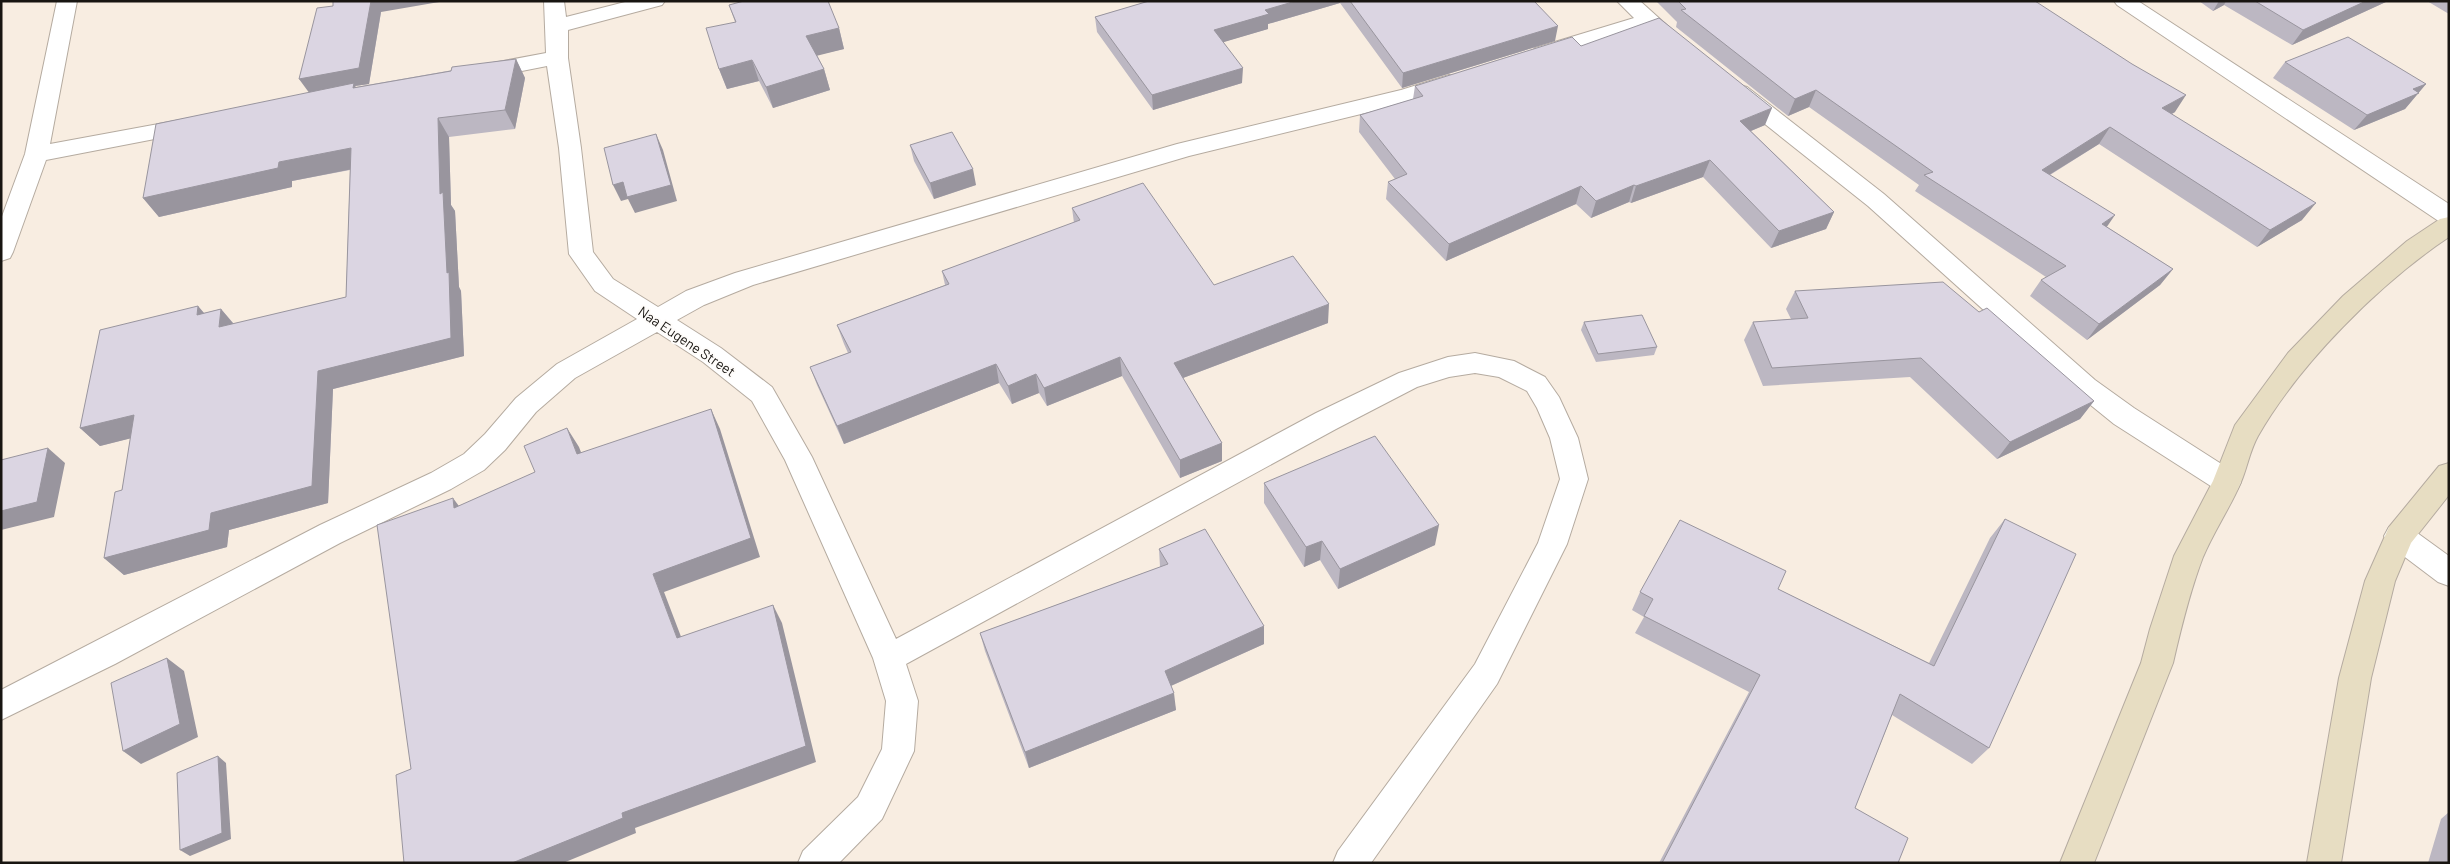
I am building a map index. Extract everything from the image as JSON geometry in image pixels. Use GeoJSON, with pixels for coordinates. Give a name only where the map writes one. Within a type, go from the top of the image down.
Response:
{"type":"FeatureCollection","features":[{"type":"Feature","properties":{"kind":"street"},"geometry":{"type":"LineString","coordinates":[[1,252],[37,154],[67,1]]}},
{"type":"Feature","properties":{"kind":"street"},"geometry":{"type":"LineString","coordinates":[[556,14],[655,1]]}},
{"type":"Feature","properties":{"kind":"street"},"geometry":{"type":"LineString","coordinates":[[1627,1],[1678,43]]}},
{"type":"Feature","properties":{"kind":"street"},"geometry":{"type":"LineString","coordinates":[[2124,1],[2449,216]]}},
{"type":"Feature","properties":{"kind":"street","name":"Naa Eugene Street"},"geometry":{"type":"LineString","coordinates":[[556,14],[557,58],[570,148],[582,254],[604,285],[712,355],[762,394],[798,457],[889,658],[902,701],[898,752],[870,808],[815,863]]}},
{"type":"Feature","properties":{"kind":"street"},"geometry":{"type":"LineString","coordinates":[[1518,61],[1649,20]]}},
{"type":"Feature","properties":{"kind":"street"},"geometry":{"type":"LineString","coordinates":[[459,76],[557,58]]}},
{"type":"Feature","properties":{"kind":"street"},"geometry":{"type":"LineString","coordinates":[[1,706],[104,654],[330,534],[441,481],[474,462],[495,442],[526,405],[566,371],[658,321],[695,298],[754,276],[1185,149],[1406,96],[1471,76]]}},
{"type":"Feature","properties":{"kind":"street"},"geometry":{"type":"LineString","coordinates":[[1721,78],[1876,200],[2086,387],[2124,416],[2227,482]]}},
{"type":"Feature","properties":{"kind":"street"},"geometry":{"type":"LineString","coordinates":[[37,154],[213,121]]}},
{"type":"Feature","properties":{"kind":"street"},"geometry":{"type":"LineString","coordinates":[[2077,863],[2150,680],[2189,556],[2227,482],[2245,433],[2297,360],[2376,280],[2416,247],[2449,225]]}},
{"type":"Feature","properties":{"kind":"street"},"geometry":{"type":"LineString","coordinates":[[889,658],[1317,426],[1408,380],[1448,367],[1475,363],[1505,368],[1536,384],[1564,438],[1574,480],[1552,544],[1486,674],[1350,863]]}},
{"type":"Feature","properties":{"kind":"street"},"geometry":{"type":"LineString","coordinates":[[2324,863],[2355,678],[2380,581],[2399,536],[2449,474]]}},
{"type":"Feature","properties":{"kind":"street"},"geometry":{"type":"LineString","coordinates":[[2399,536],[2449,573]]}},
{"type":"Feature","properties":{"kind":"building"},"geometry":{"type":"Polygon","coordinates":[[[333,1],[371,1],[359,68],[299,79],[317,8],[333,6],[333,1]]]}},
{"type":"Feature","properties":{"kind":"building"},"geometry":{"type":"Polygon","coordinates":[[[744,1],[828,1],[839,28],[806,36],[824,69],[766,87],[752,60],[719,69],[706,28],[736,22],[729,5],[744,1]]]}},
{"type":"Feature","properties":{"kind":"building"},"geometry":{"type":"Polygon","coordinates":[[[1149,1],[1296,1],[1265,10],[1269,14],[1214,30],[1243,68],[1152,95],[1095,17],[1149,1]]]}},
{"type":"Feature","properties":{"kind":"building"},"geometry":{"type":"Polygon","coordinates":[[[1350,1],[1534,1],[1558,26],[1403,73],[1350,1]]]}},
{"type":"Feature","properties":{"kind":"building"},"geometry":{"type":"Polygon","coordinates":[[[1678,1],[2035,1],[2132,64],[2186,95],[2162,108],[2316,203],[2270,230],[2110,127],[2042,170],[2115,215],[2102,224],[2173,269],[2099,324],[2041,280],[2066,266],[1924,175],[1933,172],[1816,90],[1795,99],[1681,10],[1686,9],[1678,1]]]}},
{"type":"Feature","properties":{"kind":"building"},"geometry":{"type":"Polygon","coordinates":[[[2255,1],[2366,1],[2303,30],[2255,1]]]}},
{"type":"Feature","properties":{"kind":"building"},"geometry":{"type":"Polygon","coordinates":[[[1659,18],[1772,108],[1740,121],[1834,212],[1779,231],[1710,160],[1636,186],[1634,185],[1596,201],[1581,186],[1449,244],[1388,182],[1407,174],[1360,115],[1423,96],[1415,86],[1572,37],[1581,46],[1659,18]]]}},
{"type":"Feature","properties":{"kind":"building"},"geometry":{"type":"Polygon","coordinates":[[[2348,37],[2426,84],[2413,89],[2419,93],[2367,115],[2285,62],[2348,37]]]}},
{"type":"Feature","properties":{"kind":"building"},"geometry":{"type":"Polygon","coordinates":[[[516,59],[505,110],[438,118],[440,194],[443,192],[447,273],[449,272],[451,338],[318,371],[312,486],[211,513],[209,530],[104,558],[115,492],[122,490],[134,415],[80,428],[100,330],[198,306],[197,315],[221,309],[219,327],[346,297],[351,148],[279,162],[278,168],[143,198],[156,124],[354,83],[353,88],[451,71],[452,67],[516,59]]]}},
{"type":"Feature","properties":{"kind":"building"},"geometry":{"type":"Polygon","coordinates":[[[952,132],[973,169],[930,183],[910,145],[952,132]]]}},
{"type":"Feature","properties":{"kind":"building"},"geometry":{"type":"Polygon","coordinates":[[[656,134],[671,185],[627,197],[623,182],[613,185],[604,148],[656,134]]]}},
{"type":"Feature","properties":{"kind":"building"},"geometry":{"type":"Polygon","coordinates":[[[1143,183],[1214,285],[1293,256],[1329,304],[1174,363],[1222,443],[1180,460],[1120,357],[1044,388],[1036,374],[1008,386],[996,364],[837,426],[810,367],[851,352],[837,325],[949,284],[942,271],[1080,220],[1072,208],[1143,183]]]}},
{"type":"Feature","properties":{"kind":"building"},"geometry":{"type":"Polygon","coordinates":[[[1943,282],[1979,312],[1987,308],[2094,401],[2010,442],[1921,358],[1772,368],[1753,322],[1808,318],[1795,291],[1943,282]]]}},
{"type":"Feature","properties":{"kind":"building"},"geometry":{"type":"Polygon","coordinates":[[[1642,315],[1657,347],[1598,354],[1584,322],[1642,315]]]}},
{"type":"Feature","properties":{"kind":"building"},"geometry":{"type":"Polygon","coordinates":[[[711,409],[751,538],[653,574],[677,638],[773,605],[806,746],[622,813],[623,818],[512,863],[404,863],[396,775],[411,769],[377,525],[453,498],[454,508],[535,472],[524,446],[567,428],[577,454],[711,409]]]}},
{"type":"Feature","properties":{"kind":"building"},"geometry":{"type":"Polygon","coordinates":[[[1375,436],[1439,525],[1340,569],[1322,541],[1306,547],[1264,483],[1375,436]]]}},
{"type":"Feature","properties":{"kind":"building"},"geometry":{"type":"Polygon","coordinates":[[[48,448],[37,502],[1,511],[1,460],[48,448]]]}},
{"type":"Feature","properties":{"kind":"building"},"geometry":{"type":"Polygon","coordinates":[[[2005,519],[2076,554],[1989,748],[1900,694],[1855,808],[1908,838],[1898,863],[1662,863],[1760,675],[1644,616],[1653,599],[1640,592],[1680,520],[1786,571],[1778,589],[1934,666],[2005,519]]]}},
{"type":"Feature","properties":{"kind":"building"},"geometry":{"type":"Polygon","coordinates":[[[1205,529],[1264,626],[1165,671],[1174,693],[1025,752],[980,633],[1168,564],[1159,549],[1205,529]]]}},
{"type":"Feature","properties":{"kind":"building"},"geometry":{"type":"Polygon","coordinates":[[[167,658],[180,724],[123,751],[111,683],[167,658]]]}},
{"type":"Feature","properties":{"kind":"building"},"geometry":{"type":"Polygon","coordinates":[[[218,756],[222,833],[180,850],[177,773],[218,756]]]}}]}
